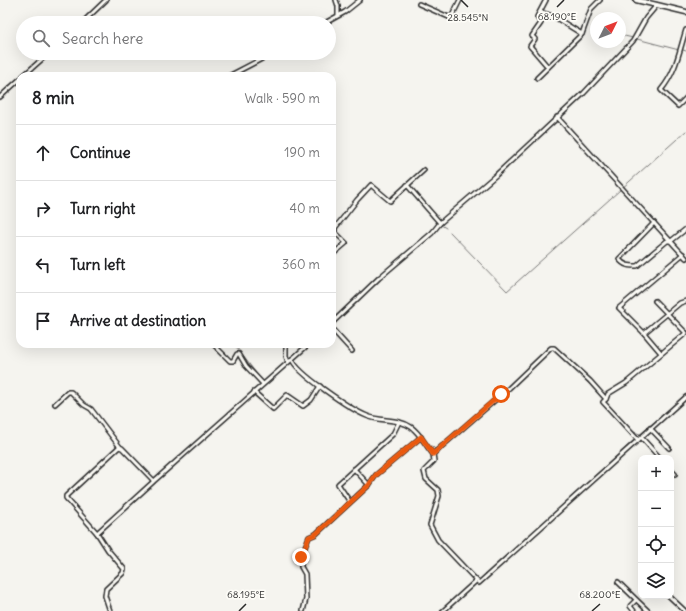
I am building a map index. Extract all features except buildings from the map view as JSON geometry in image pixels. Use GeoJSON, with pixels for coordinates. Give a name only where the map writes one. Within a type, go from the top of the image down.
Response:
{"type":"FeatureCollection","features":[{"type":"Feature","properties":{"kind":"street"},"geometry":{"type":"LineString","coordinates":[[89,16],[106,0]]}},
{"type":"Feature","properties":{"kind":"street"},"geometry":{"type":"LineString","coordinates":[[336,0],[338,15]]}},
{"type":"Feature","properties":{"kind":"street"},"geometry":{"type":"LineString","coordinates":[[338,15],[360,0]]}},
{"type":"Feature","properties":{"kind":"street"},"geometry":{"type":"LineString","coordinates":[[419,4],[451,18],[460,0]]}},
{"type":"Feature","properties":{"kind":"street"},"geometry":{"type":"LineString","coordinates":[[546,0],[537,18],[541,23],[533,33],[532,36],[535,40],[530,46],[548,67]]}},
{"type":"Feature","properties":{"kind":"street"},"geometry":{"type":"LineString","coordinates":[[537,78],[582,34],[591,9],[600,0]]}},
{"type":"Feature","properties":{"kind":"street"},"geometry":{"type":"LineString","coordinates":[[636,0],[686,12]]}},
{"type":"Feature","properties":{"kind":"street"},"geometry":{"type":"LineString","coordinates":[[336,319],[379,278],[432,233],[440,223],[496,175],[584,93],[633,42],[646,18],[657,5]]}},
{"type":"Feature","properties":{"kind":"street"},"geometry":{"type":"LineString","coordinates":[[540,12],[553,16],[582,34]]}},
{"type":"Feature","properties":{"kind":"street"},"geometry":{"type":"LineString","coordinates":[[686,30],[679,58],[671,78],[661,90],[678,106],[686,98]]}},
{"type":"Feature","properties":{"kind":"street"},"geometry":{"type":"LineString","coordinates":[[28,72],[41,60]]}},
{"type":"Feature","properties":{"kind":"street"},"geometry":{"type":"LineString","coordinates":[[237,72],[260,60]]}},
{"type":"Feature","properties":{"kind":"street"},"geometry":{"type":"LineString","coordinates":[[0,97],[16,83]]}},
{"type":"Feature","properties":{"kind":"street"},"geometry":{"type":"LineString","coordinates":[[557,117],[686,258]]}},
{"type":"Feature","properties":{"kind":"street"},"geometry":{"type":"LineString","coordinates":[[336,227],[365,190],[371,185],[388,201],[424,170]]}},
{"type":"Feature","properties":{"kind":"street"},"geometry":{"type":"LineString","coordinates":[[407,185],[440,223]]}},
{"type":"Feature","properties":{"kind":"street"},"geometry":{"type":"LineString","coordinates":[[654,222],[619,259],[620,261],[628,266],[638,266],[666,242],[671,241],[686,229]]}},
{"type":"Feature","properties":{"kind":"street"},"geometry":{"type":"LineString","coordinates":[[336,233],[346,243],[336,252]]}},
{"type":"Feature","properties":{"kind":"street"},"geometry":{"type":"LineString","coordinates":[[661,353],[644,333],[619,308],[683,254]]}},
{"type":"Feature","properties":{"kind":"street"},"geometry":{"type":"LineString","coordinates":[[638,440],[602,402],[606,399],[608,394],[626,383],[686,333],[656,301]]}},
{"type":"Feature","properties":{"kind":"street"},"geometry":{"type":"LineString","coordinates":[[644,333],[680,304],[686,302]]}},
{"type":"Feature","properties":{"kind":"street"},"geometry":{"type":"LineString","coordinates":[[336,333],[352,351]]}},
{"type":"Feature","properties":{"kind":"street"},"geometry":{"type":"LineString","coordinates":[[217,348],[230,361],[233,361],[236,354],[239,354],[246,366],[263,384]]}},
{"type":"Feature","properties":{"kind":"street"},"geometry":{"type":"LineString","coordinates":[[286,348],[288,362]]}},
{"type":"Feature","properties":{"kind":"street"},"geometry":{"type":"LineString","coordinates":[[97,533],[153,482],[153,480],[304,348]]}},
{"type":"Feature","properties":{"kind":"street"},"geometry":{"type":"LineString","coordinates":[[433,454],[509,388],[551,348],[554,348],[579,370],[606,399]]}},
{"type":"Feature","properties":{"kind":"street"},"geometry":{"type":"LineString","coordinates":[[292,359],[294,364],[320,386],[350,408],[368,416],[399,422],[411,427],[421,437],[433,454],[434,461],[424,471],[426,479],[438,490],[439,496],[430,525],[438,540],[478,582]]}},
{"type":"Feature","properties":{"kind":"street"},"geometry":{"type":"LineString","coordinates":[[254,392],[273,409],[287,395],[303,406],[311,400],[320,386]]}},
{"type":"Feature","properties":{"kind":"street"},"geometry":{"type":"LineString","coordinates":[[55,404],[68,392],[71,392],[84,405],[91,409],[120,447],[153,480]]}},
{"type":"Feature","properties":{"kind":"street"},"geometry":{"type":"LineString","coordinates":[[443,611],[478,582],[686,397]]}},
{"type":"Feature","properties":{"kind":"street"},"geometry":{"type":"LineString","coordinates":[[350,502],[338,485],[393,434],[399,422]]}},
{"type":"Feature","properties":{"kind":"street"},"geometry":{"type":"LineString","coordinates":[[650,428],[669,448]]}},
{"type":"Feature","properties":{"kind":"street"},"geometry":{"type":"LineString","coordinates":[[303,611],[306,599],[305,574],[301,567],[301,557],[307,539],[311,535],[316,534],[369,485],[376,475],[421,437]]}},
{"type":"Feature","properties":{"kind":"street"},"geometry":{"type":"LineString","coordinates":[[641,437],[657,455]]}},
{"type":"Feature","properties":{"kind":"street"},"geometry":{"type":"LineString","coordinates":[[110,611],[105,596],[106,589],[123,574],[124,569],[108,550],[97,533],[66,498],[66,496],[120,447]]}},
{"type":"Feature","properties":{"kind":"street"},"geometry":{"type":"LineString","coordinates":[[354,469],[369,485]]}},
{"type":"Feature","properties":{"kind":"street"},"geometry":{"type":"LineString","coordinates":[[618,582],[648,611]]}},
{"type":"Feature","properties":{"kind":"street"},"geometry":{"type":"LineString","coordinates":[[672,599],[685,611]]}},
{"type":"Feature","properties":{"kind":"street"},"geometry":{"type":"LineString","coordinates":[[634,611],[630,606],[636,600]]}},
{"type":"Feature","properties":{"kind":"waterway"},"geometry":{"type":"LineString","coordinates":[[626,36],[633,38]]}},
{"type":"Feature","properties":{"kind":"waterway"},"geometry":{"type":"LineString","coordinates":[[637,39],[679,50]]}},
{"type":"Feature","properties":{"kind":"waterway"},"geometry":{"type":"LineString","coordinates":[[450,232],[507,291],[686,131]]}},
{"type":"Feature","properties":{"kind":"waterway"},"geometry":{"type":"LineString","coordinates":[[441,225],[446,228]]}},
{"type":"Feature","properties":{"kind":"waterway"},"geometry":{"type":"LineString","coordinates":[[404,255],[436,226]]}},
{"type":"Feature","properties":{"kind":"waterway"},"geometry":{"type":"LineString","coordinates":[[237,348],[259,377]]}},
{"type":"Feature","properties":{"kind":"waterway"},"geometry":{"type":"LineString","coordinates":[[560,356],[572,367]]}},
{"type":"Feature","properties":{"kind":"waterway"},"geometry":{"type":"LineString","coordinates":[[576,370],[634,432],[640,434]]}},
{"type":"Feature","properties":{"kind":"waterway"},"geometry":{"type":"LineString","coordinates":[[637,437],[686,394]]}},
{"type":"Feature","properties":{"kind":"waterway"},"geometry":{"type":"LineString","coordinates":[[480,580],[635,439]]}},
{"type":"Feature","properties":{"kind":"waterway"},"geometry":{"type":"LineString","coordinates":[[432,446],[436,450]]}},
{"type":"Feature","properties":{"kind":"waterway"},"geometry":{"type":"LineString","coordinates":[[461,597],[477,583]]}},
{"type":"Feature","properties":{"kind":"route"},"geometry":{"type":"LineString","coordinates":[[301,557],[307,539],[311,535],[316,534],[369,485],[376,475],[421,437],[433,454],[501,394]]}}]}
